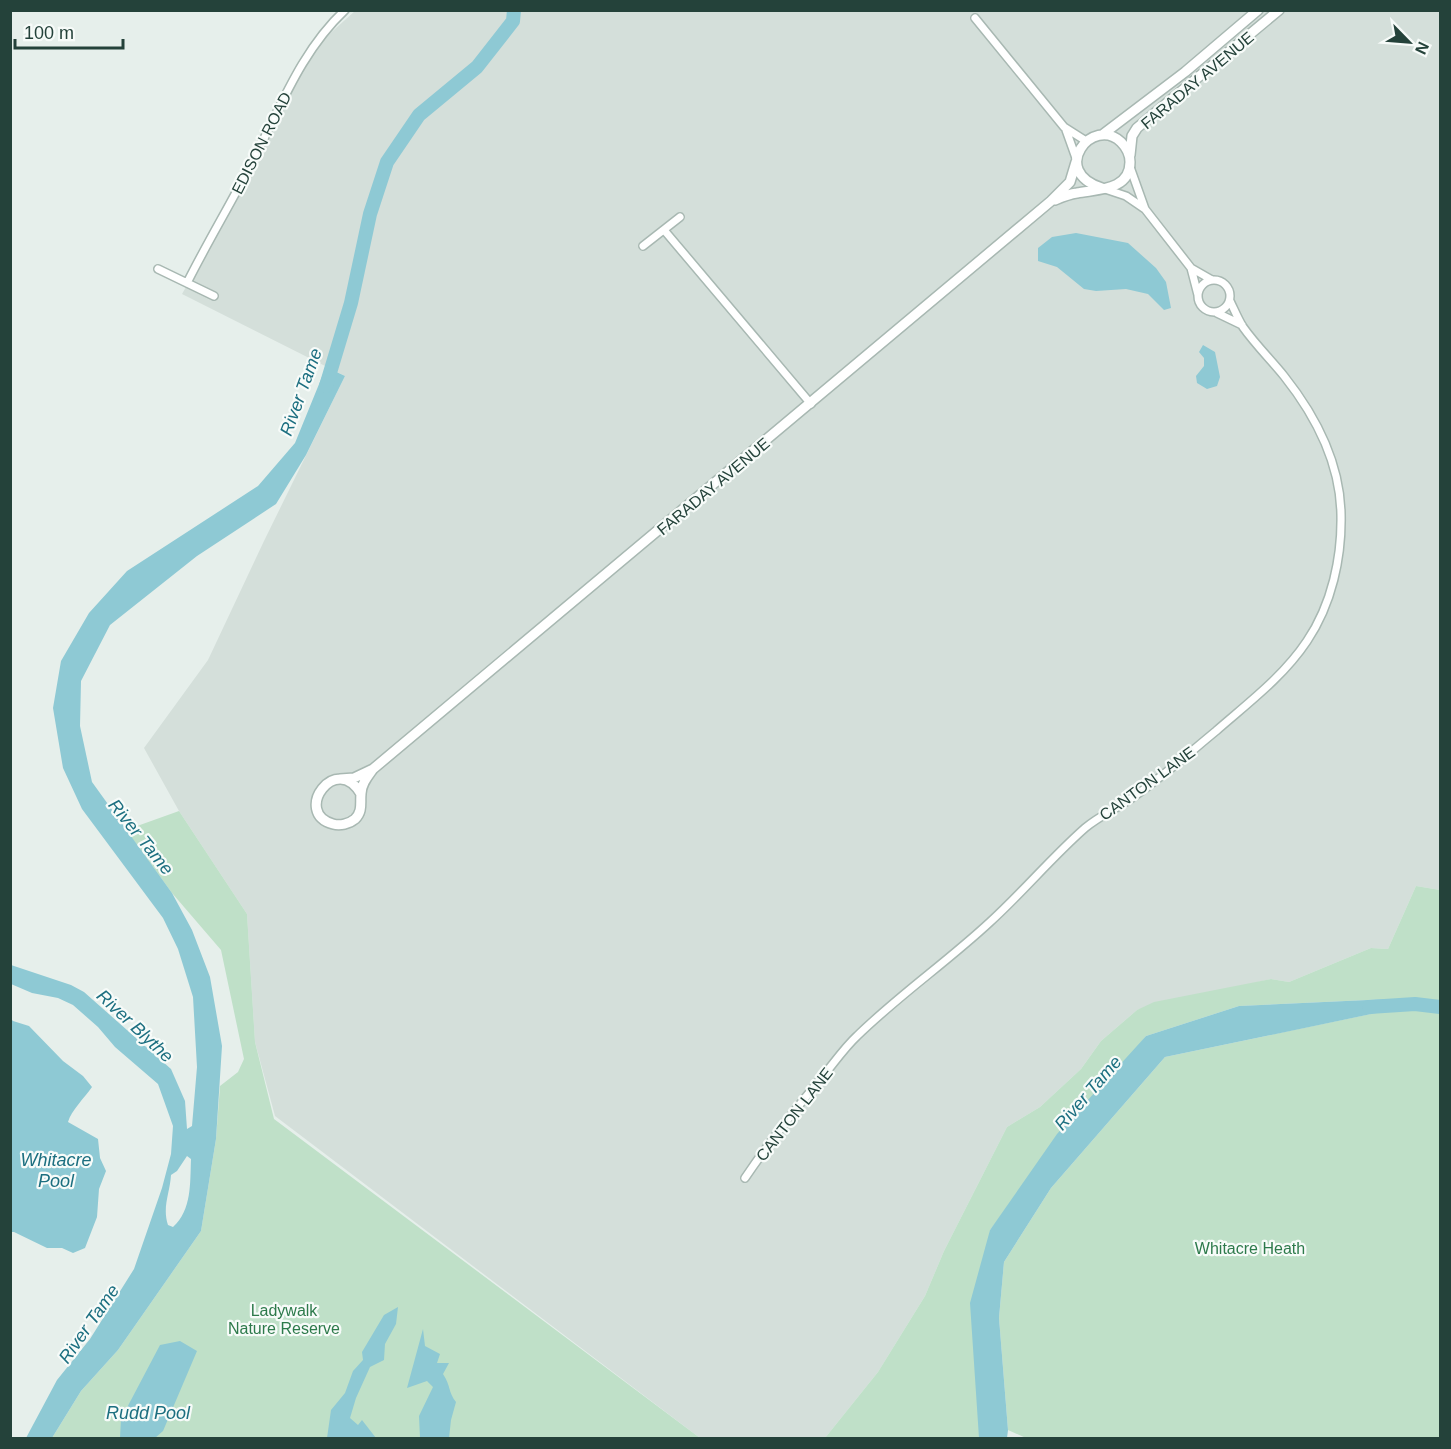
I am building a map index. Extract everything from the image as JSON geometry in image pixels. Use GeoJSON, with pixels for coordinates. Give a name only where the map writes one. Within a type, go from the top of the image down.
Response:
{"type":"FeatureCollection","features":[{"type":"Feature","properties":{"kind":"street","name":"EDISON ROAD"},"geometry":{"type":"LineString","coordinates":[[187,283],[302,64],[321,35],[345,10]]}},
{"type":"Feature","properties":{"kind":"street","name":"FARADAY AVENUE"},"geometry":{"type":"LineString","coordinates":[[1102,135],[1185,72],[1258,10]]}},
{"type":"Feature","properties":{"kind":"street","name":"FARADAY AVENUE"},"geometry":{"type":"LineString","coordinates":[[1130,162],[1132,136],[1137,128],[1279,10]]}},
{"type":"Feature","properties":{"kind":"street"},"geometry":{"type":"LineString","coordinates":[[975,18],[1065,127],[1086,141]]}},
{"type":"Feature","properties":{"kind":"street"},"geometry":{"type":"LineString","coordinates":[[1065,127],[1079,174],[1089,184],[1126,196],[1145,209],[1191,268],[1212,280]]}},
{"type":"Feature","properties":{"kind":"street"},"geometry":{"type":"LineString","coordinates":[[1076,160],[1078,151],[1086,141],[1102,135],[1118,139],[1126,148],[1145,209]]}},
{"type":"Feature","properties":{"kind":"street","name":"FARADAY AVENUE"},"geometry":{"type":"LineString","coordinates":[[340,779],[354,778],[373,769],[811,404],[1051,201],[1070,182],[1076,160]]}},
{"type":"Feature","properties":{"kind":"street"},"geometry":{"type":"LineString","coordinates":[[1103,189],[1120,183],[1126,176],[1130,162]]}},
{"type":"Feature","properties":{"kind":"street","name":"FARADAY AVENUE"},"geometry":{"type":"LineString","coordinates":[[1051,201],[1073,193],[1103,189]]}},
{"type":"Feature","properties":{"kind":"street"},"geometry":{"type":"LineString","coordinates":[[643,246],[680,217]]}},
{"type":"Feature","properties":{"kind":"street"},"geometry":{"type":"LineString","coordinates":[[664,230],[811,404]]}},
{"type":"Feature","properties":{"kind":"street"},"geometry":{"type":"LineString","coordinates":[[1191,268],[1201,307],[1206,311],[1217,313],[1224,310],[1230,301],[1230,291],[1219,280],[1212,280],[1202,285],[1198,295]]}},
{"type":"Feature","properties":{"kind":"street"},"geometry":{"type":"LineString","coordinates":[[158,269],[214,296]]}},
{"type":"Feature","properties":{"kind":"street","name":"CANTON LANE"},"geometry":{"type":"LineString","coordinates":[[745,1178],[772,1140],[855,1038],[912,986],[977,934],[1018,897],[1087,826],[1130,799],[1174,766],[1264,689],[1307,641],[1329,595],[1336,571],[1341,512],[1336,475],[1329,450],[1304,404],[1242,325],[1230,301]]}},
{"type":"Feature","properties":{"kind":"street","name":"CANTON LANE"},"geometry":{"type":"LineString","coordinates":[[1217,313],[1242,325]]}},
{"type":"Feature","properties":{"kind":"street","name":"FARADAY AVENUE"},"geometry":{"type":"LineString","coordinates":[[361,794],[364,783],[373,769]]}},
{"type":"Feature","properties":{"kind":"street"},"geometry":{"type":"LineString","coordinates":[[340,779],[352,783],[361,794],[362,807],[354,819],[340,825],[327,822],[319,812],[317,796],[328,782],[340,779]]}},
{"type":"Feature","properties":{"kind":"shaded area"},"geometry":{"type":"Polygon","coordinates":[[[355,11],[1440,11],[1440,890],[1416,886],[1388,949],[1371,948],[1289,982],[1271,979],[1137,1010],[1101,1041],[1081,1069],[1040,1107],[1007,1127],[944,1251],[925,1296],[878,1372],[825,1438],[700,1438],[275,1116],[255,1042],[247,914],[179,811],[144,748],[208,660],[345,376],[182,294],[256,164],[305,65],[325,38],[355,11]]]}},
{"type":"Feature","properties":{"kind":"green space","name":"Ladywalk Nature Reserve"},"geometry":{"type":"Polygon","coordinates":[[[179,811],[247,914],[255,1042],[274,1119],[700,1438],[52,1438],[81,1391],[118,1350],[201,1231],[216,1139],[220,1086],[238,1072],[244,1059],[221,950],[172,893],[126,830],[179,811]]]}},
{"type":"Feature","properties":{"kind":"green space","name":"Whitacre Heath"},"geometry":{"type":"Polygon","coordinates":[[[1416,886],[1440,890],[1440,1438],[1026,1438],[1008,1430],[999,1318],[1004,1262],[1051,1188],[1165,1057],[1409,1006],[1389,1004],[1389,999],[1239,1006],[1146,1036],[990,1230],[979,1438],[825,1438],[878,1372],[925,1296],[944,1251],[1007,1127],[1040,1107],[1081,1069],[1101,1041],[1137,1010],[1154,1002],[1271,979],[1289,982],[1371,948],[1388,949],[1416,886]]]}},
{"type":"Feature","properties":{"kind":"water"},"geometry":{"type":"Polygon","coordinates":[[[1076,233],[1128,243],[1156,268],[1166,282],[1171,308],[1164,310],[1148,294],[1126,289],[1096,291],[1084,289],[1057,267],[1038,261],[1038,248],[1052,237],[1076,233]]]}},
{"type":"Feature","properties":{"kind":"water"},"geometry":{"type":"Polygon","coordinates":[[[1203,345],[1215,352],[1220,377],[1217,386],[1207,389],[1197,383],[1196,376],[1204,366],[1204,358],[1199,352],[1203,345]]]}},
{"type":"Feature","properties":{"kind":"water"},"geometry":{"type":"Polygon","coordinates":[[[326,367],[345,376],[306,455],[276,504],[197,556],[110,625],[81,681],[80,726],[92,782],[172,893],[192,930],[210,977],[222,1046],[216,1139],[201,1231],[118,1350],[81,1391],[52,1438],[26,1438],[57,1380],[90,1339],[134,1269],[162,1188],[171,1154],[173,1126],[158,1084],[115,1047],[98,1027],[73,1005],[58,998],[32,993],[11,984],[11,965],[71,985],[84,992],[171,1069],[185,1101],[187,1129],[192,1126],[197,1067],[193,997],[178,949],[163,918],[82,809],[63,768],[53,708],[61,661],[89,613],[127,571],[258,486],[295,443],[326,367]],[[187,1156],[177,1171],[171,1175],[166,1218],[168,1225],[173,1227],[184,1213],[187,1204],[191,1159],[187,1156]]]}},
{"type":"Feature","properties":{"kind":"water"},"geometry":{"type":"Polygon","coordinates":[[[1389,999],[1381,1012],[1165,1057],[1051,1188],[1004,1262],[999,1318],[1007,1438],[979,1438],[970,1303],[990,1230],[1057,1134],[1146,1036],[1239,1006],[1389,999]]]}},
{"type":"Feature","properties":{"kind":"water","name":"Whitacre Pool"},"geometry":{"type":"Polygon","coordinates":[[[11,1019],[29,1026],[92,1087],[68,1122],[98,1139],[100,1158],[106,1171],[99,1189],[97,1217],[85,1248],[73,1253],[62,1248],[47,1248],[11,1232],[11,1019]]]}},
{"type":"Feature","properties":{"kind":"water"},"geometry":{"type":"Polygon","coordinates":[[[398,1307],[396,1324],[385,1344],[384,1360],[370,1367],[350,1418],[358,1425],[362,1420],[376,1438],[327,1438],[331,1410],[345,1393],[353,1371],[363,1360],[362,1352],[384,1315],[398,1307]]]}},
{"type":"Feature","properties":{"kind":"water"},"geometry":{"type":"Polygon","coordinates":[[[423,1329],[425,1346],[440,1354],[437,1363],[449,1363],[443,1374],[456,1402],[449,1438],[420,1438],[419,1416],[433,1387],[427,1381],[407,1388],[423,1329]]]}},
{"type":"Feature","properties":{"kind":"water","name":"Rudd Pool"},"geometry":{"type":"Polygon","coordinates":[[[180,1341],[197,1351],[163,1431],[155,1438],[120,1438],[121,1419],[160,1345],[180,1341]]]}},
{"type":"Feature","properties":{"kind":"waterway","name":"River Tame"},"geometry":{"type":"LineString","coordinates":[[326,386],[351,303],[370,214],[387,162],[419,115],[477,67],[513,21],[514,10]]}},
{"type":"Feature","properties":{"kind":"waterway","name":"River Tame"},"geometry":{"type":"LineString","coordinates":[[1369,1007],[1415,1004],[1440,1007]]}},
{"type":"Feature","properties":{"kind":"water label","name":"River Blythe"},"geometry":{"type":"Point","coordinates":[135,1026]}}]}
